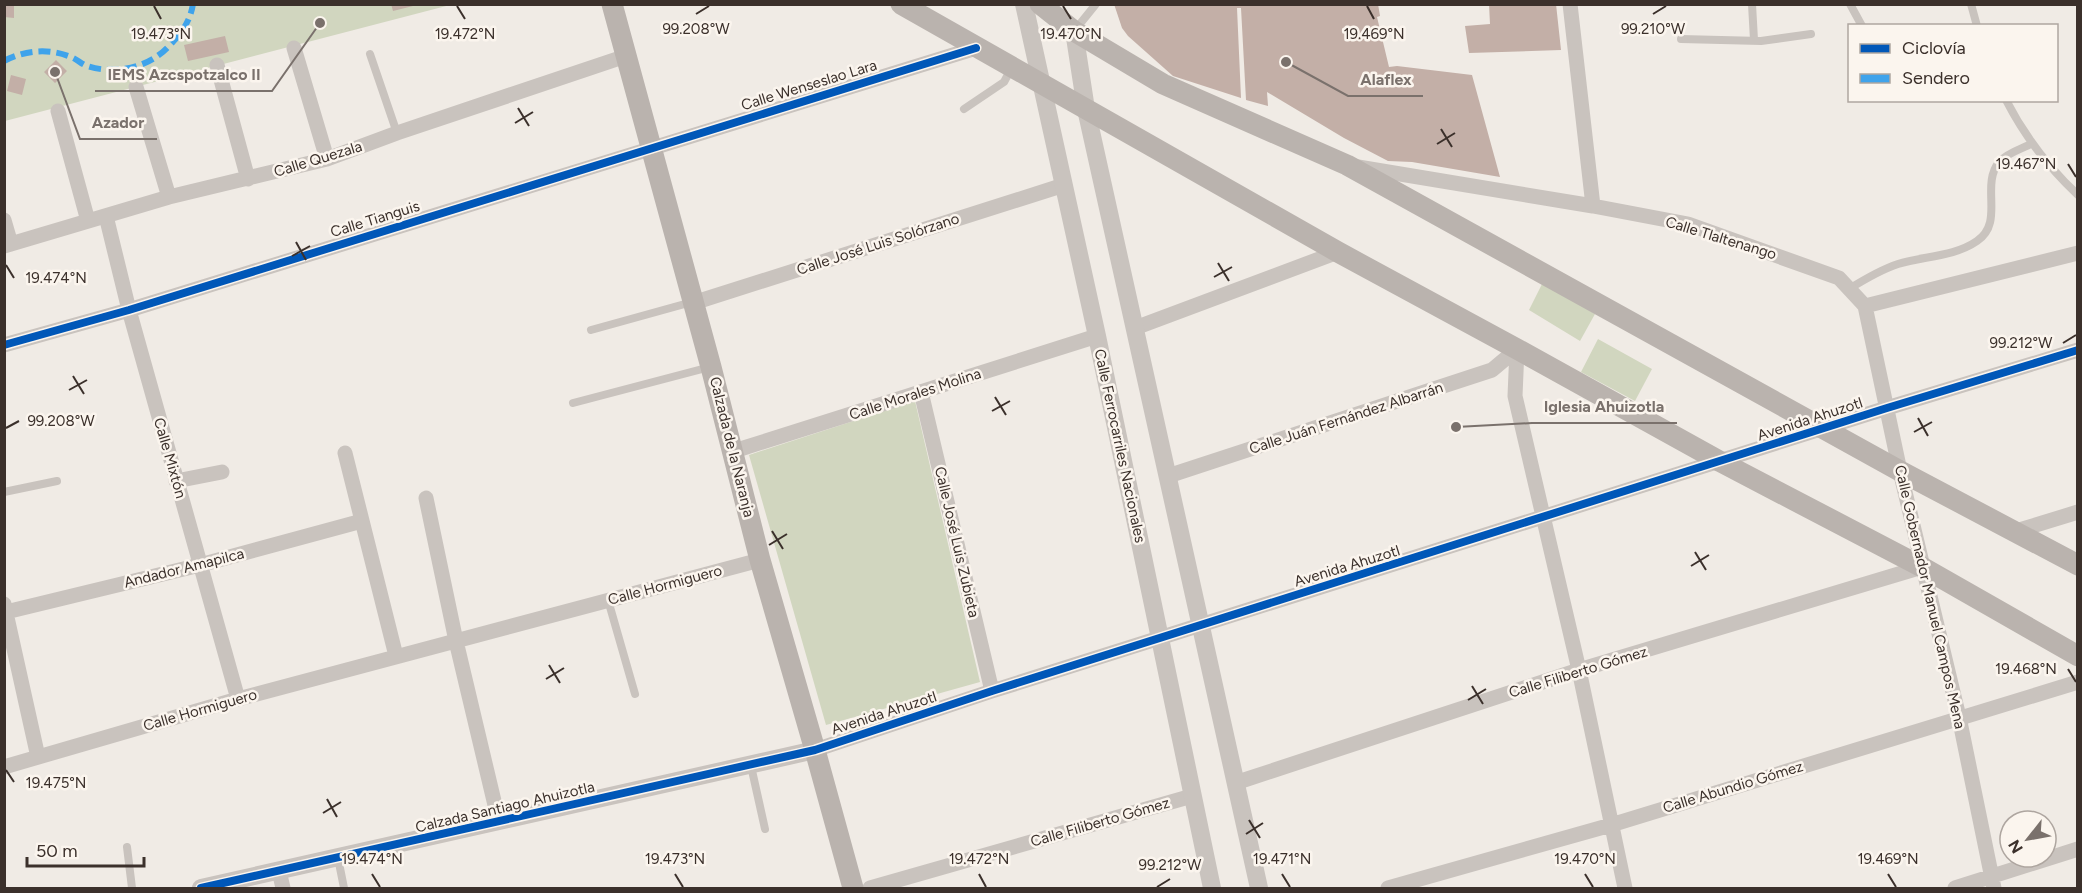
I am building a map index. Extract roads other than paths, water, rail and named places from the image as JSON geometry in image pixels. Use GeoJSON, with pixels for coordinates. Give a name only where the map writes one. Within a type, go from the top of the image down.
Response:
{"type":"FeatureCollection","features":[{"type":"Feature","properties":{"kind":"main road","name":"Calzada de la Naranja"},"geometry":{"type":"LineString","coordinates":[[612,4],[734,451],[760,560],[852,888]]}},
{"type":"Feature","properties":{"kind":"main road"},"geometry":{"type":"LineString","coordinates":[[901,4],[1338,252],[1721,462],[1922,567],[2078,656]]}},
{"type":"Feature","properties":{"kind":"main road"},"geometry":{"type":"LineString","coordinates":[[1040,4],[1074,31],[1163,84],[1347,165],[1900,471],[2078,565]]}},
{"type":"Feature","properties":{"kind":"street","name":"Calle Ferrocarriles Nacionales"},"geometry":{"type":"LineString","coordinates":[[1024,4],[1212,888]]}},
{"type":"Feature","properties":{"kind":"street"},"geometry":{"type":"LineString","coordinates":[[1570,4],[1593,206]]}},
{"type":"Feature","properties":{"kind":"street"},"geometry":{"type":"LineString","coordinates":[[1074,31],[1086,109],[1259,888]]}},
{"type":"Feature","properties":{"kind":"street"},"geometry":{"type":"LineString","coordinates":[[294,48],[327,159]]}},
{"type":"Feature","properties":{"kind":"street","name":"Calle Wenseslao Lara"},"geometry":{"type":"LineString","coordinates":[[650,147],[976,48]]}},
{"type":"Feature","properties":{"kind":"street","name":"Calle Quezala"},"geometry":{"type":"LineString","coordinates":[[8,245],[169,197],[327,159],[397,133],[626,57]]}},
{"type":"Feature","properties":{"kind":"street"},"geometry":{"type":"LineString","coordinates":[[217,65],[248,179]]}},
{"type":"Feature","properties":{"kind":"street"},"geometry":{"type":"LineString","coordinates":[[136,87],[169,197]]}},
{"type":"Feature","properties":{"kind":"street"},"geometry":{"type":"LineString","coordinates":[[58,111],[88,221]]}},
{"type":"Feature","properties":{"kind":"street","name":"Calle Tianguis"},"geometry":{"type":"LineString","coordinates":[[4,345],[129,310],[650,147]]}},
{"type":"Feature","properties":{"kind":"street","name":"Calle Tlaltenango"},"geometry":{"type":"LineString","coordinates":[[1347,165],[1593,206],[1688,225],[1839,278],[1865,306]]}},
{"type":"Feature","properties":{"kind":"street","name":"Calle José Luis Solórzano"},"geometry":{"type":"LineString","coordinates":[[693,302],[1064,185]]}},
{"type":"Feature","properties":{"kind":"street","name":"Calle Mixtón"},"geometry":{"type":"LineString","coordinates":[[106,216],[129,310],[238,699]]}},
{"type":"Feature","properties":{"kind":"street"},"geometry":{"type":"LineString","coordinates":[[4,220],[8,245]]}},
{"type":"Feature","properties":{"kind":"street"},"geometry":{"type":"LineString","coordinates":[[1135,328],[1338,252]]}},
{"type":"Feature","properties":{"kind":"street"},"geometry":{"type":"LineString","coordinates":[[1865,306],[2078,253]]}},
{"type":"Feature","properties":{"kind":"street","name":"Calle Gobernador Manuel Campos Mena"},"geometry":{"type":"LineString","coordinates":[[1865,306],[1900,471],[1959,717],[1993,883]]}},
{"type":"Feature","properties":{"kind":"street","name":"Calle Morales Molina"},"geometry":{"type":"LineString","coordinates":[[734,451],[1096,336]]}},
{"type":"Feature","properties":{"kind":"street"},"geometry":{"type":"LineString","coordinates":[[1517,349],[1515,396],[1579,670],[1625,888]]}},
{"type":"Feature","properties":{"kind":"street","name":"Calle Juán Fernández Albarrán"},"geometry":{"type":"LineString","coordinates":[[1168,476],[1492,370],[1517,349]]}},
{"type":"Feature","properties":{"kind":"street","name":"Avenida Ahuzotl"},"geometry":{"type":"LineString","coordinates":[[815,750],[992,691],[1887,408],[2078,350]]}},
{"type":"Feature","properties":{"kind":"street","name":"Calle José Luis Zubieta"},"geometry":{"type":"LineString","coordinates":[[921,392],[992,691]]}},
{"type":"Feature","properties":{"kind":"street"},"geometry":{"type":"LineString","coordinates":[[345,453],[396,656]]}},
{"type":"Feature","properties":{"kind":"street"},"geometry":{"type":"LineString","coordinates":[[176,481],[222,472]]}},
{"type":"Feature","properties":{"kind":"street"},"geometry":{"type":"LineString","coordinates":[[426,498],[456,641],[499,822]]}},
{"type":"Feature","properties":{"kind":"street"},"geometry":{"type":"LineString","coordinates":[[2016,531],[2078,512]]}},
{"type":"Feature","properties":{"kind":"street","name":"Andador Amapilca"},"geometry":{"type":"LineString","coordinates":[[5,608],[200,565],[362,521]]}},
{"type":"Feature","properties":{"kind":"street","name":"Calle Hormiguero"},"geometry":{"type":"LineString","coordinates":[[4,767],[238,699],[760,560]]}},
{"type":"Feature","properties":{"kind":"street","name":"Calle Filiberto Gómez"},"geometry":{"type":"LineString","coordinates":[[1235,783],[1579,670],[1922,567]]}},
{"type":"Feature","properties":{"kind":"street"},"geometry":{"type":"LineString","coordinates":[[5,608],[38,757]]}},
{"type":"Feature","properties":{"kind":"street","name":"Calle Abundio Gómez"},"geometry":{"type":"LineString","coordinates":[[1388,888],[1611,825],[2078,682]]}},
{"type":"Feature","properties":{"kind":"street","name":"Calzada Santiago Ahuizotla"},"geometry":{"type":"LineString","coordinates":[[205,888],[281,880],[338,858],[815,750]]}},
{"type":"Feature","properties":{"kind":"street","name":"Calle Filiberto Gómez"},"geometry":{"type":"LineString","coordinates":[[870,888],[1192,795]]}},
{"type":"Feature","properties":{"kind":"street"},"geometry":{"type":"LineString","coordinates":[[1955,888],[1993,883],[2078,849]]}},
{"type":"Feature","properties":{"kind":"lane"},"geometry":{"type":"LineString","coordinates":[[1074,31],[1096,4]]}},
{"type":"Feature","properties":{"kind":"lane"},"geometry":{"type":"LineString","coordinates":[[1752,4],[1754,40]]}},
{"type":"Feature","properties":{"kind":"lane"},"geometry":{"type":"LineString","coordinates":[[1850,4],[1861,24]]}},
{"type":"Feature","properties":{"kind":"lane"},"geometry":{"type":"LineString","coordinates":[[1971,4],[1976,24]]}},
{"type":"Feature","properties":{"kind":"lane"},"geometry":{"type":"LineString","coordinates":[[1681,39],[1754,40],[1811,34]]}},
{"type":"Feature","properties":{"kind":"lane"},"geometry":{"type":"LineString","coordinates":[[370,54],[397,133]]}},
{"type":"Feature","properties":{"kind":"lane"},"geometry":{"type":"LineString","coordinates":[[964,109],[1004,82],[1012,68]]}},
{"type":"Feature","properties":{"kind":"lane"},"geometry":{"type":"LineString","coordinates":[[2007,102],[2031,144],[2054,172],[2078,195]]}},
{"type":"Feature","properties":{"kind":"lane"},"geometry":{"type":"LineString","coordinates":[[1849,289],[1875,273],[1899,264],[1951,253],[1977,242],[1989,229],[1992,218],[1991,178],[1999,163],[2007,155],[2031,144]]}},
{"type":"Feature","properties":{"kind":"lane"},"geometry":{"type":"LineString","coordinates":[[591,330],[693,302]]}},
{"type":"Feature","properties":{"kind":"lane"},"geometry":{"type":"LineString","coordinates":[[573,403],[711,367]]}},
{"type":"Feature","properties":{"kind":"lane"},"geometry":{"type":"LineString","coordinates":[[4,492],[57,481]]}},
{"type":"Feature","properties":{"kind":"lane"},"geometry":{"type":"LineString","coordinates":[[608,600],[635,694]]}},
{"type":"Feature","properties":{"kind":"lane"},"geometry":{"type":"LineString","coordinates":[[751,766],[765,829]]}},
{"type":"Feature","properties":{"kind":"lane"},"geometry":{"type":"LineString","coordinates":[[127,847],[132,888]]}},
{"type":"Feature","properties":{"kind":"lane"},"geometry":{"type":"LineString","coordinates":[[338,858],[344,888]]}},
{"type":"Feature","properties":{"kind":"place","name":"IEMS Azcspotzalco II"},"geometry":{"type":"Point","coordinates":[320,23]}},
{"type":"Feature","properties":{"kind":"place","name":"Alaflex"},"geometry":{"type":"Point","coordinates":[1286,62]}},
{"type":"Feature","properties":{"kind":"place","name":"Azador"},"geometry":{"type":"Point","coordinates":[55,72]}},
{"type":"Feature","properties":{"kind":"place","name":"Iglesia Ahuizotla"},"geometry":{"type":"Point","coordinates":[1456,427]}}]}
